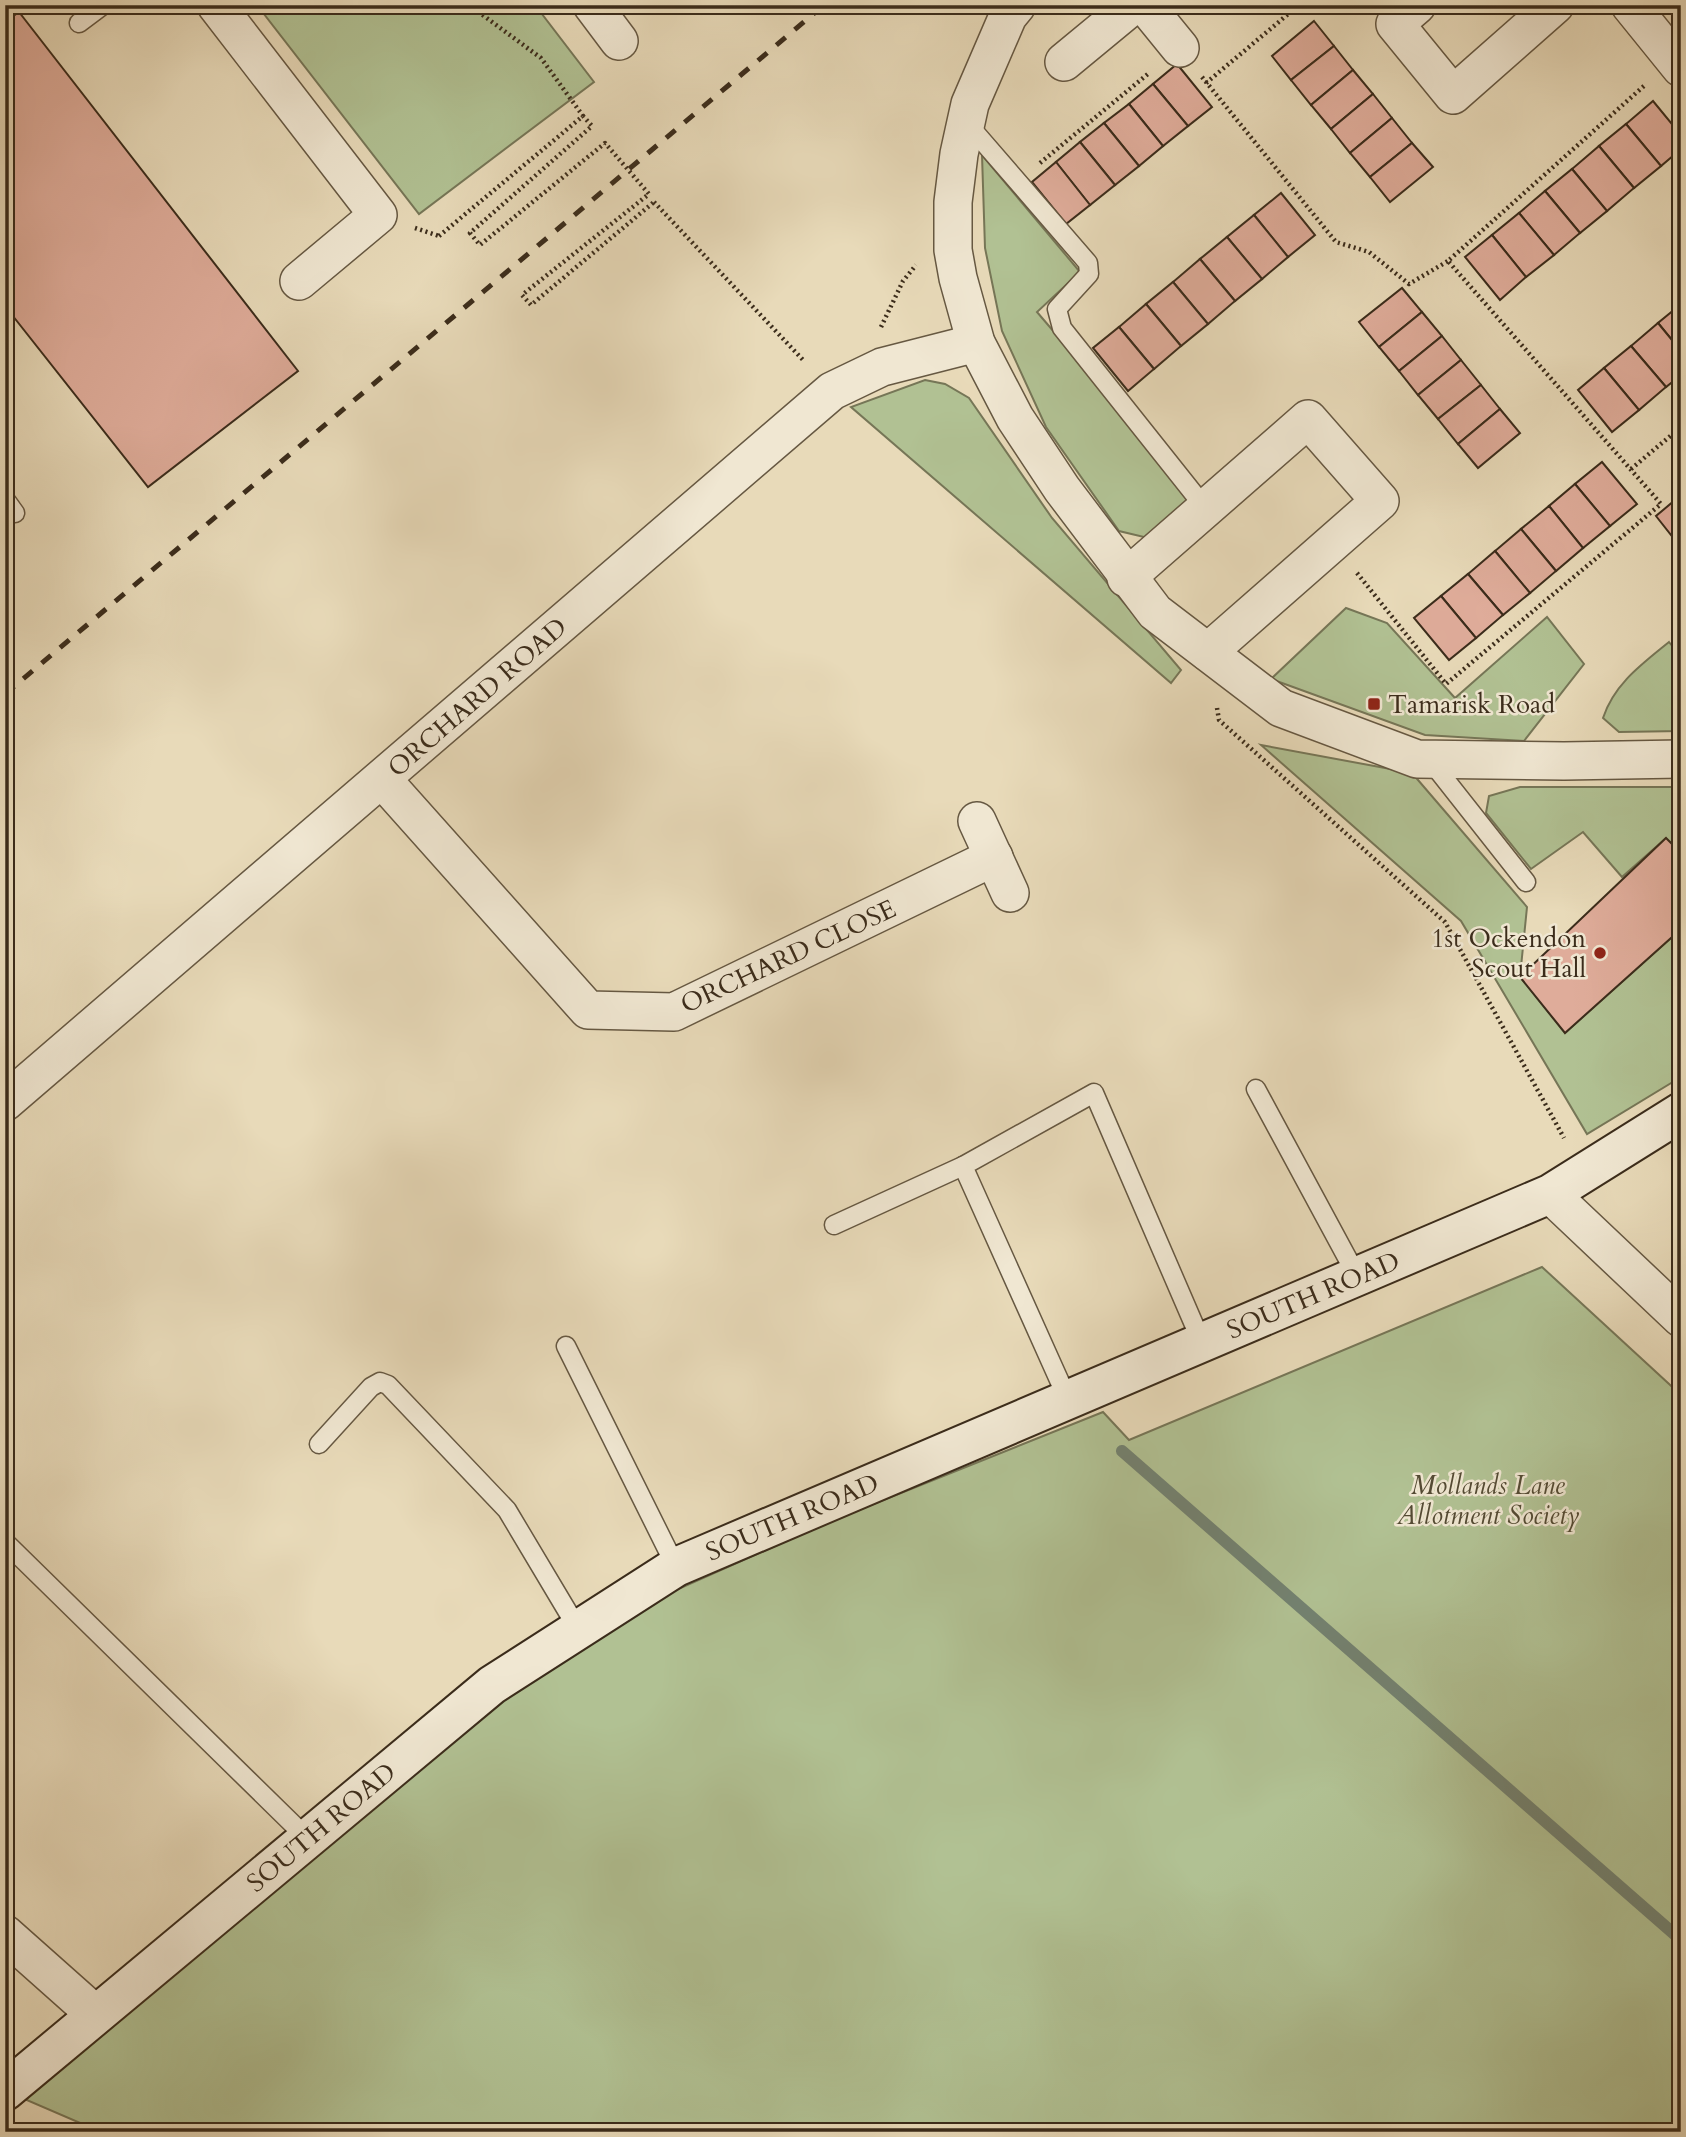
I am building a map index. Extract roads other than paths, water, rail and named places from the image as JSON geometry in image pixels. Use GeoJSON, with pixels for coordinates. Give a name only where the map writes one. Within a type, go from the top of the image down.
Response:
{"type":"FeatureCollection","features":[{"type":"Feature","properties":{"kind":"main road","name":"SOUTH ROAD"},"geometry":{"type":"LineString","coordinates":[[5,2091],[492,1685],[676,1567],[1550,1194],[1681,1112]]}},
{"type":"Feature","properties":{"kind":"street"},"geometry":{"type":"LineString","coordinates":[[216,5],[378,215],[299,281]]}},
{"type":"Feature","properties":{"kind":"street"},"geometry":{"type":"LineString","coordinates":[[592,5],[619,41]]}},
{"type":"Feature","properties":{"kind":"street"},"geometry":{"type":"LineString","coordinates":[[1017,5],[1008,16],[970,104],[959,154],[953,250],[976,343],[1015,418],[1126,578],[1155,612],[1281,708],[1417,759],[1681,759]]}},
{"type":"Feature","properties":{"kind":"street"},"geometry":{"type":"LineString","coordinates":[[1064,62],[1133,5]]}},
{"type":"Feature","properties":{"kind":"street"},"geometry":{"type":"LineString","coordinates":[[1144,5],[1180,48]]}},
{"type":"Feature","properties":{"kind":"street"},"geometry":{"type":"LineString","coordinates":[[1417,5],[1395,24],[1453,95],[1555,5]]}},
{"type":"Feature","properties":{"kind":"street"},"geometry":{"type":"LineString","coordinates":[[1630,5],[1677,64]]}},
{"type":"Feature","properties":{"kind":"street","name":"ORCHARD ROAD"},"geometry":{"type":"LineString","coordinates":[[5,1102],[832,391],[883,368],[976,343]]}},
{"type":"Feature","properties":{"kind":"street"},"geometry":{"type":"LineString","coordinates":[[1126,578],[1308,419],[1380,501],[1208,652]]}},
{"type":"Feature","properties":{"kind":"street","name":"ORCHARD CLOSE"},"geometry":{"type":"LineString","coordinates":[[382,779],[588,1010],[674,1012],[993,857]]}},
{"type":"Feature","properties":{"kind":"street"},"geometry":{"type":"LineString","coordinates":[[977,821],[1010,893]]}},
{"type":"Feature","properties":{"kind":"street"},"geometry":{"type":"LineString","coordinates":[[1550,1194],[1681,1318]]}},
{"type":"Feature","properties":{"kind":"street"},"geometry":{"type":"LineString","coordinates":[[5,1934],[95,2014]]}},
{"type":"Feature","properties":{"kind":"lane"},"geometry":{"type":"LineString","coordinates":[[79,23],[103,5]]}},
{"type":"Feature","properties":{"kind":"lane"},"geometry":{"type":"LineString","coordinates":[[966,122],[1088,263],[1088,274],[1057,309],[1062,328],[1206,509]]}},
{"type":"Feature","properties":{"kind":"lane"},"geometry":{"type":"LineString","coordinates":[[1429,759],[1526,882]]}},
{"type":"Feature","properties":{"kind":"lane"},"geometry":{"type":"LineString","coordinates":[[1256,1089],[1357,1276]]}},
{"type":"Feature","properties":{"kind":"lane"},"geometry":{"type":"LineString","coordinates":[[834,1225],[963,1166],[1094,1093],[1202,1343]]}},
{"type":"Feature","properties":{"kind":"lane"},"geometry":{"type":"LineString","coordinates":[[963,1166],[1068,1400]]}},
{"type":"Feature","properties":{"kind":"lane"},"geometry":{"type":"LineString","coordinates":[[566,1346],[676,1567]]}},
{"type":"Feature","properties":{"kind":"lane"},"geometry":{"type":"LineString","coordinates":[[320,1444],[371,1387],[384,1382],[507,1510],[578,1629]]}},
{"type":"Feature","properties":{"kind":"lane"},"geometry":{"type":"LineString","coordinates":[[5,1542],[307,1838]]}},
{"type":"Feature","properties":{"kind":"waterway"},"geometry":{"type":"LineString","coordinates":[[1122,1451],[1681,1940]]}},
{"type":"Feature","properties":{"kind":"railway"},"geometry":{"type":"LineString","coordinates":[[5,694],[824,5]]}},
{"type":"Feature","properties":{"kind":"place","name":"Tamarisk Road"},"geometry":{"type":"Point","coordinates":[1374,704]}},
{"type":"Feature","properties":{"kind":"place","name":"1st Ockendon Scout Hall"},"geometry":{"type":"Point","coordinates":[1600,953]}},
{"type":"Feature","properties":{"kind":"park label","name":"Mollands Lane Allotment Society"},"geometry":{"type":"Point","coordinates":[1488,1500]}}]}
